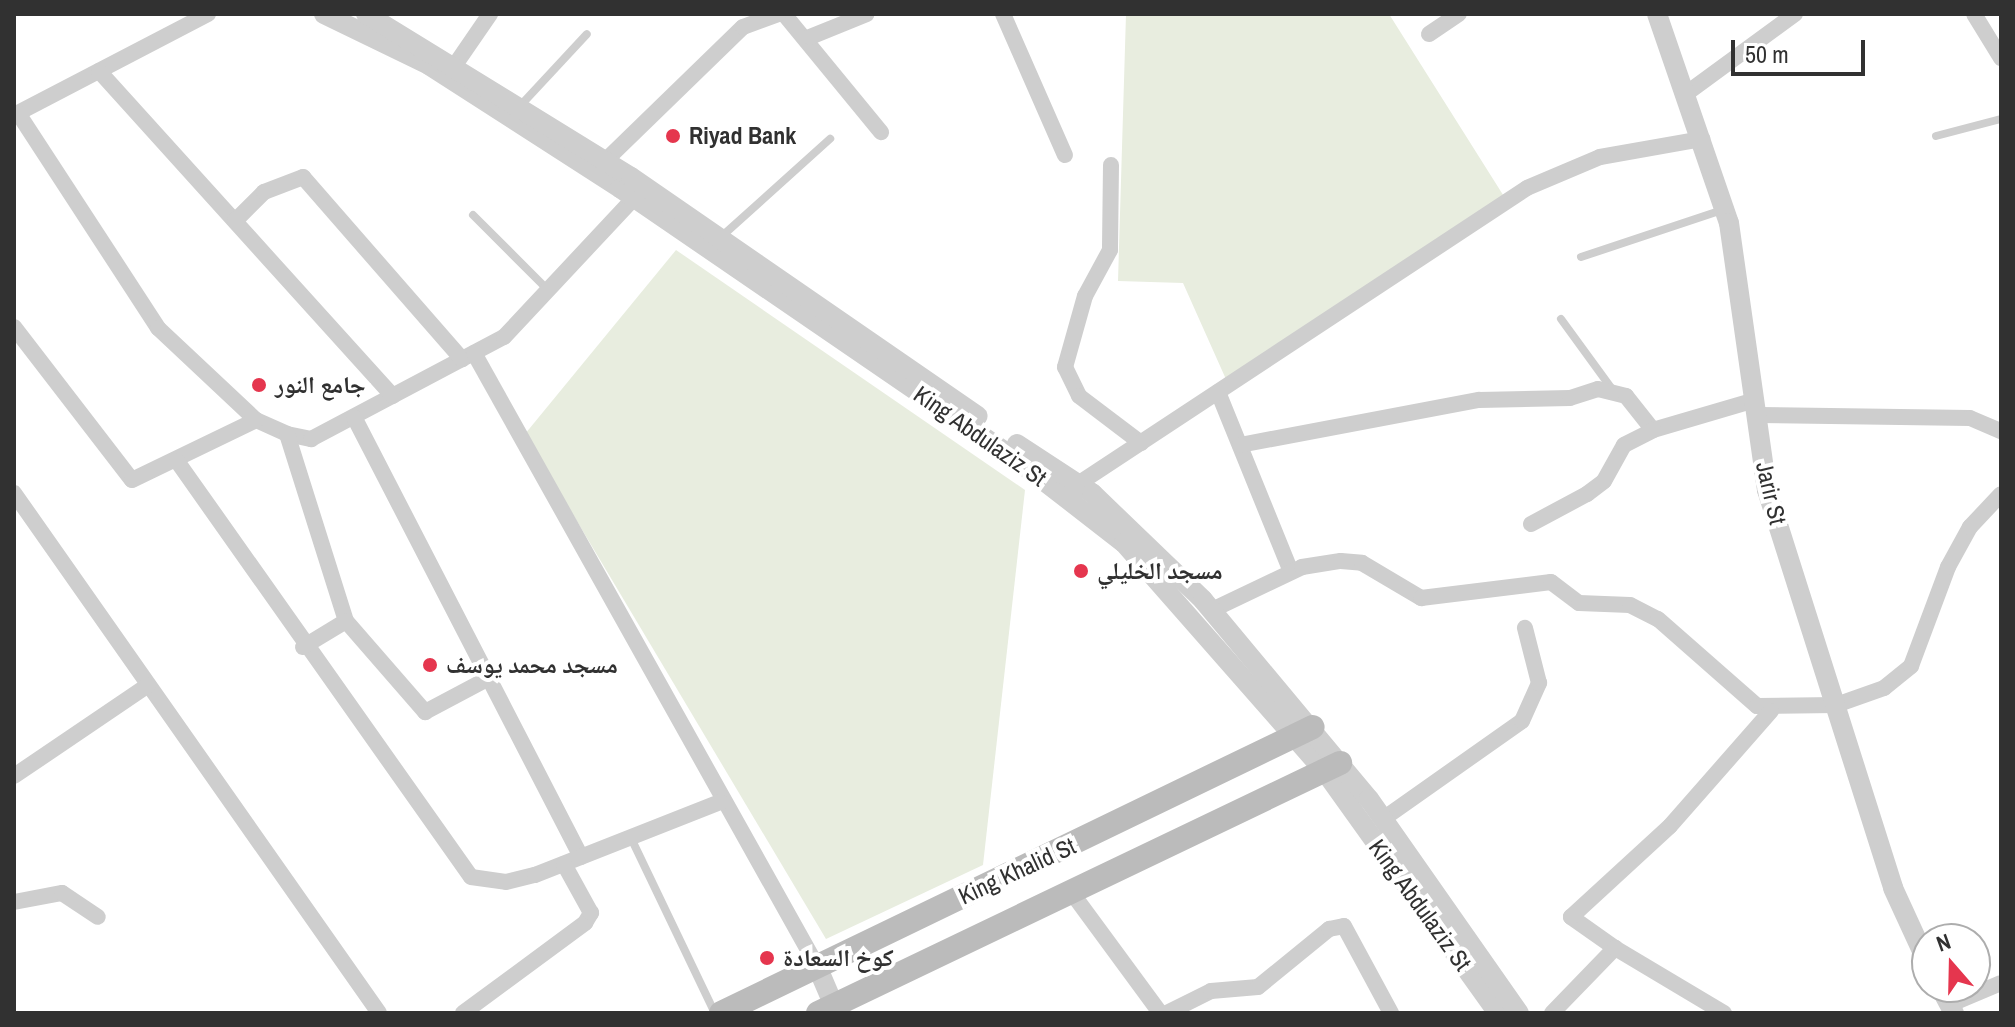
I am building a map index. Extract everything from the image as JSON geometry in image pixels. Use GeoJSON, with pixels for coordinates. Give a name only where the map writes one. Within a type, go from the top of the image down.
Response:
{"type":"FeatureCollection","features":[{"type":"Feature","properties":{"kind":"main road","name":"King Khalid St"},"geometry":{"type":"LineString","coordinates":[[718,1013],[1304,733]]}},
{"type":"Feature","properties":{"kind":"main road","name":"King Khalid St"},"geometry":{"type":"LineString","coordinates":[[830,1010],[1333,768]]}},
{"type":"Feature","properties":{"kind":"street"},"geometry":{"type":"LineString","coordinates":[[208,14],[18,113],[158,328],[256,420],[287,434],[311,439],[504,337],[634,198]]}},
{"type":"Feature","properties":{"kind":"street","name":"King Abdulaziz St"},"geometry":{"type":"LineString","coordinates":[[324,14],[429,65],[634,198],[1082,507],[1190,612],[1304,733]]}},
{"type":"Feature","properties":{"kind":"street","name":"King Abdulaziz St"},"geometry":{"type":"LineString","coordinates":[[366,14],[455,65],[605,161],[1078,484],[1212,610],[1304,733],[1383,819],[1519,1013]]}},
{"type":"Feature","properties":{"kind":"street"},"geometry":{"type":"LineString","coordinates":[[455,65],[490,14]]}},
{"type":"Feature","properties":{"kind":"street"},"geometry":{"type":"LineString","coordinates":[[605,161],[738,20],[778,14]]}},
{"type":"Feature","properties":{"kind":"street"},"geometry":{"type":"LineString","coordinates":[[784,14],[810,37],[881,132]]}},
{"type":"Feature","properties":{"kind":"street"},"geometry":{"type":"LineString","coordinates":[[810,37],[867,14]]}},
{"type":"Feature","properties":{"kind":"street"},"geometry":{"type":"LineString","coordinates":[[1003,14],[1065,155]]}},
{"type":"Feature","properties":{"kind":"street"},"geometry":{"type":"LineString","coordinates":[[1429,34],[1459,14]]}},
{"type":"Feature","properties":{"kind":"street","name":"Jarir St"},"geometry":{"type":"LineString","coordinates":[[1657,14],[1725,209],[1767,490],[1893,888],[1911,927]]}},
{"type":"Feature","properties":{"kind":"street"},"geometry":{"type":"LineString","coordinates":[[1687,93],[1795,14]]}},
{"type":"Feature","properties":{"kind":"street"},"geometry":{"type":"LineString","coordinates":[[1974,14],[2001,58]]}},
{"type":"Feature","properties":{"kind":"street"},"geometry":{"type":"LineString","coordinates":[[99,71],[393,396]]}},
{"type":"Feature","properties":{"kind":"street"},"geometry":{"type":"LineString","coordinates":[[1078,484],[1527,188],[1600,157],[1702,139]]}},
{"type":"Feature","properties":{"kind":"street"},"geometry":{"type":"LineString","coordinates":[[1111,165],[1110,250],[1085,296],[1065,367],[1079,396],[1141,443]]}},
{"type":"Feature","properties":{"kind":"street"},"geometry":{"type":"LineString","coordinates":[[235,221],[264,192],[303,177],[468,356],[720,802],[817,966],[830,1010]]}},
{"type":"Feature","properties":{"kind":"street"},"geometry":{"type":"LineString","coordinates":[[14,327],[124,476],[140,479],[256,420]]}},
{"type":"Feature","properties":{"kind":"street"},"geometry":{"type":"LineString","coordinates":[[1240,445],[1479,400],[1612,390],[1653,430]]}},
{"type":"Feature","properties":{"kind":"street"},"geometry":{"type":"LineString","coordinates":[[1218,392],[1291,572]]}},
{"type":"Feature","properties":{"kind":"street"},"geometry":{"type":"LineString","coordinates":[[1531,524],[1596,487],[1624,445],[1653,430],[1757,408],[1970,418],[2001,431]]}},
{"type":"Feature","properties":{"kind":"street"},"geometry":{"type":"LineString","coordinates":[[354,417],[581,857]]}},
{"type":"Feature","properties":{"kind":"street"},"geometry":{"type":"LineString","coordinates":[[287,434],[346,621],[425,712],[489,678]]}},
{"type":"Feature","properties":{"kind":"street"},"geometry":{"type":"LineString","coordinates":[[177,461],[303,647],[471,877],[506,882],[564,864],[720,802]]}},
{"type":"Feature","properties":{"kind":"street"},"geometry":{"type":"LineString","coordinates":[[14,493],[379,1013]]}},
{"type":"Feature","properties":{"kind":"street"},"geometry":{"type":"LineString","coordinates":[[1212,610],[1291,572],[1362,563],[1421,598],[1551,582],[1579,603],[1630,605],[1658,619],[1691,654],[1771,711],[1836,705],[1884,688],[1911,666],[1948,567],[1970,527],[2001,494]]}},
{"type":"Feature","properties":{"kind":"street"},"geometry":{"type":"LineString","coordinates":[[303,647],[346,621]]}},
{"type":"Feature","properties":{"kind":"street"},"geometry":{"type":"LineString","coordinates":[[1383,819],[1522,721],[1539,683],[1525,628]]}},
{"type":"Feature","properties":{"kind":"street"},"geometry":{"type":"LineString","coordinates":[[15,774],[147,686]]}},
{"type":"Feature","properties":{"kind":"street"},"geometry":{"type":"LineString","coordinates":[[1724,1013],[1615,948],[1571,917],[1670,826],[1771,711]]}},
{"type":"Feature","properties":{"kind":"street","name":"King Abdulaziz St"},"geometry":{"type":"LineString","coordinates":[[1333,768],[1498,1013]]}},
{"type":"Feature","properties":{"kind":"street"},"geometry":{"type":"LineString","coordinates":[[463,1013],[585,923],[591,913],[564,864]]}},
{"type":"Feature","properties":{"kind":"street"},"geometry":{"type":"LineString","coordinates":[[14,902],[62,893],[98,917]]}},
{"type":"Feature","properties":{"kind":"street"},"geometry":{"type":"LineString","coordinates":[[1072,893],[1160,1013]]}},
{"type":"Feature","properties":{"kind":"street"},"geometry":{"type":"LineString","coordinates":[[1167,1013],[1211,991],[1258,987],[1329,929],[1344,926],[1391,1013]]}},
{"type":"Feature","properties":{"kind":"street"},"geometry":{"type":"LineString","coordinates":[[1552,1013],[1615,948]]}},
{"type":"Feature","properties":{"kind":"lane"},"geometry":{"type":"LineString","coordinates":[[519,107],[587,34]]}},
{"type":"Feature","properties":{"kind":"lane"},"geometry":{"type":"LineString","coordinates":[[1936,136],[2001,119]]}},
{"type":"Feature","properties":{"kind":"lane"},"geometry":{"type":"LineString","coordinates":[[720,238],[830,139]]}},
{"type":"Feature","properties":{"kind":"lane"},"geometry":{"type":"LineString","coordinates":[[1581,257],[1725,209]]}},
{"type":"Feature","properties":{"kind":"lane"},"geometry":{"type":"LineString","coordinates":[[473,215],[547,289]]}},
{"type":"Feature","properties":{"kind":"lane"},"geometry":{"type":"LineString","coordinates":[[1561,319],[1612,390]]}},
{"type":"Feature","properties":{"kind":"lane"},"geometry":{"type":"LineString","coordinates":[[631,838],[718,1013]]}},
{"type":"Feature","properties":{"kind":"shaded area"},"geometry":{"type":"Polygon","coordinates":[[[1126,14],[1389,14],[1505,198],[1229,386],[1183,283],[1118,281],[1126,14]]]}},
{"type":"Feature","properties":{"kind":"shaded area"},"geometry":{"type":"Polygon","coordinates":[[[676,250],[1025,490],[983,865],[826,939],[525,434],[676,250]]]}},
{"type":"Feature","properties":{"kind":"place","name":"Riyad Bank"},"geometry":{"type":"Point","coordinates":[673,136]}},
{"type":"Feature","properties":{"kind":"place","name":"جامع النور"},"geometry":{"type":"Point","coordinates":[259,385]}},
{"type":"Feature","properties":{"kind":"place","name":"مسجد الخليلي"},"geometry":{"type":"Point","coordinates":[1081,571]}},
{"type":"Feature","properties":{"kind":"place","name":"مسجد محمد يوسف"},"geometry":{"type":"Point","coordinates":[430,665]}},
{"type":"Feature","properties":{"kind":"place","name":"كوخ السعادة"},"geometry":{"type":"Point","coordinates":[767,958]}}]}
